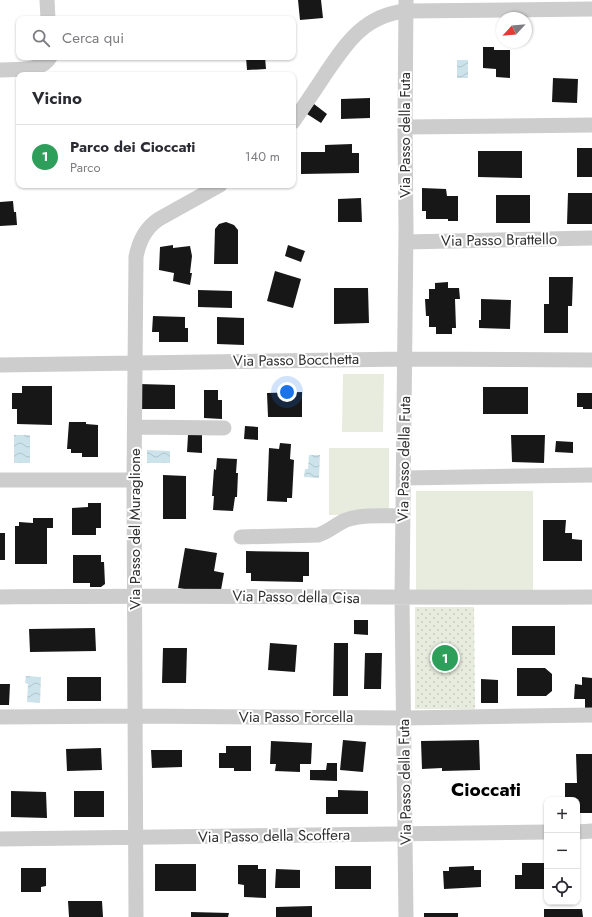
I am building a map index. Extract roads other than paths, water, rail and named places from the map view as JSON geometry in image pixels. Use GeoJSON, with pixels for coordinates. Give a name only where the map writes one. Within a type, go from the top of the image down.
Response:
{"type":"FeatureCollection","features":[{"type":"Feature","properties":{"kind":"street"},"geometry":{"type":"LineString","coordinates":[[47,0],[48,16]]}},
{"type":"Feature","properties":{"kind":"street"},"geometry":{"type":"LineString","coordinates":[[296,118],[351,38],[368,24],[406,6],[592,8]]}},
{"type":"Feature","properties":{"kind":"street","name":"Via Passo della Futa"},"geometry":{"type":"LineString","coordinates":[[406,6],[406,242],[402,598],[406,917]]}},
{"type":"Feature","properties":{"kind":"street"},"geometry":{"type":"LineString","coordinates":[[0,70],[35,68],[48,60]]}},
{"type":"Feature","properties":{"kind":"street"},"geometry":{"type":"LineString","coordinates":[[405,127],[592,125]]}},
{"type":"Feature","properties":{"kind":"street","name":"Via Passo del Muraglione"},"geometry":{"type":"LineString","coordinates":[[136,917],[134,480],[136,257],[140,240],[150,225],[159,218],[214,188]]}},
{"type":"Feature","properties":{"kind":"street","name":"Via Passo Brattello"},"geometry":{"type":"LineString","coordinates":[[406,242],[592,238]]}},
{"type":"Feature","properties":{"kind":"street","name":"Via Passo Bocchetta"},"geometry":{"type":"LineString","coordinates":[[0,365],[405,359],[592,360]]}},
{"type":"Feature","properties":{"kind":"street"},"geometry":{"type":"LineString","coordinates":[[135,427],[224,428]]}},
{"type":"Feature","properties":{"kind":"street"},"geometry":{"type":"LineString","coordinates":[[404,478],[592,475]]}},
{"type":"Feature","properties":{"kind":"street"},"geometry":{"type":"LineString","coordinates":[[0,480],[134,480]]}},
{"type":"Feature","properties":{"kind":"street"},"geometry":{"type":"LineString","coordinates":[[241,537],[315,535],[330,531],[342,522],[355,518],[403,516]]}},
{"type":"Feature","properties":{"kind":"street","name":"Via Passo della Cisa"},"geometry":{"type":"LineString","coordinates":[[0,598],[135,596],[402,598],[592,597]]}},
{"type":"Feature","properties":{"kind":"street","name":"Via Passo Forcella"},"geometry":{"type":"LineString","coordinates":[[0,717],[136,716],[404,718],[592,715]]}},
{"type":"Feature","properties":{"kind":"street"},"geometry":{"type":"LineString","coordinates":[[580,832],[592,831]]}},
{"type":"Feature","properties":{"kind":"street","name":"Via Passo della Scoffera"},"geometry":{"type":"LineString","coordinates":[[0,839],[544,832]]}},
{"type":"Feature","properties":{"kind":"water"},"geometry":{"type":"Polygon","coordinates":[[[457,60],[468,60],[468,78],[457,78],[457,60]]]}},
{"type":"Feature","properties":{"kind":"water"},"geometry":{"type":"Polygon","coordinates":[[[14,435],[30,435],[30,463],[14,463],[14,435]]]}},
{"type":"Feature","properties":{"kind":"water"},"geometry":{"type":"Polygon","coordinates":[[[147,450],[170,451],[170,463],[147,463],[147,450]]]}},
{"type":"Feature","properties":{"kind":"water"},"geometry":{"type":"Polygon","coordinates":[[[309,455],[320,455],[319,478],[304,477],[305,469],[308,469],[309,455]]]}},
{"type":"Feature","properties":{"kind":"water"},"geometry":{"type":"Polygon","coordinates":[[[26,676],[41,677],[40,703],[27,702],[28,684],[25,683],[26,676]]]}},
{"type":"Feature","properties":{"kind":"place","name":"Parco dei Cioccati"},"geometry":{"type":"Point","coordinates":[445,658]}},
{"type":"Feature","properties":{"kind":"district","name":"Cioccati"},"geometry":{"type":"Point","coordinates":[486,789]}}]}
